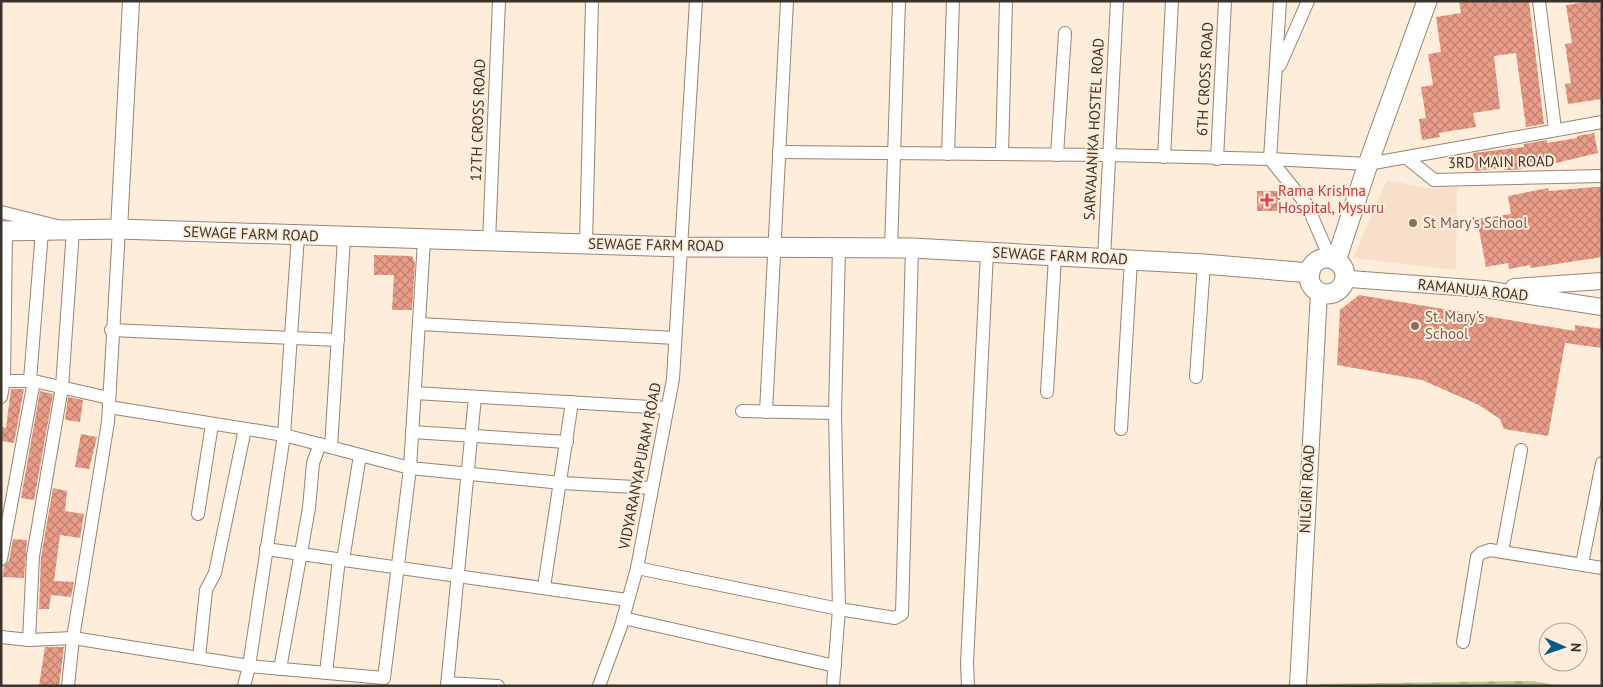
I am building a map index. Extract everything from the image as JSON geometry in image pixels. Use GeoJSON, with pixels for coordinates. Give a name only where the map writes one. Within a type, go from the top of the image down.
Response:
{"type":"FeatureCollection","features":[{"type":"Feature","properties":{"kind":"main road"},"geometry":{"type":"LineString","coordinates":[[1333,259],[1427,1]]}},
{"type":"Feature","properties":{"kind":"main road","name":"SEWAGE FARM ROAD"},"geometry":{"type":"LineString","coordinates":[[4,231],[119,229],[424,241],[586,243],[681,247],[912,248],[1204,264],[1310,273]]}},
{"type":"Feature","properties":{"kind":"main road"},"geometry":{"type":"LineString","coordinates":[[1333,259],[1344,270],[1344,282],[1337,292],[1325,294],[1319,292],[1311,284],[1310,273],[1318,261],[1333,259]]}},
{"type":"Feature","properties":{"kind":"street"},"geometry":{"type":"LineString","coordinates":[[68,686],[108,422],[131,1]]}},
{"type":"Feature","properties":{"kind":"street","name":"12TH CROSS ROAD"},"geometry":{"type":"LineString","coordinates":[[489,241],[499,1]]}},
{"type":"Feature","properties":{"kind":"street"},"geometry":{"type":"LineString","coordinates":[[586,243],[592,1]]}},
{"type":"Feature","properties":{"kind":"street","name":"VIDYARANYAPURAM ROAD"},"geometry":{"type":"LineString","coordinates":[[599,686],[623,618],[637,568],[673,380],[696,1]]}},
{"type":"Feature","properties":{"kind":"street"},"geometry":{"type":"LineString","coordinates":[[766,412],[787,1]]}},
{"type":"Feature","properties":{"kind":"street"},"geometry":{"type":"LineString","coordinates":[[891,249],[899,1]]}},
{"type":"Feature","properties":{"kind":"street"},"geometry":{"type":"LineString","coordinates":[[948,154],[953,1]]}},
{"type":"Feature","properties":{"kind":"street"},"geometry":{"type":"LineString","coordinates":[[1002,154],[1006,1]]}},
{"type":"Feature","properties":{"kind":"street","name":"SARVAJANIKA HOSTEL ROAD"},"geometry":{"type":"LineString","coordinates":[[1104,259],[1117,1]]}},
{"type":"Feature","properties":{"kind":"street"},"geometry":{"type":"LineString","coordinates":[[1164,157],[1172,1]]}},
{"type":"Feature","properties":{"kind":"street","name":"6TH CROSS ROAD"},"geometry":{"type":"LineString","coordinates":[[1217,159],[1225,1]]}},
{"type":"Feature","properties":{"kind":"street"},"geometry":{"type":"LineString","coordinates":[[1280,1],[1270,159],[1307,205],[1333,259]]}},
{"type":"Feature","properties":{"kind":"street"},"geometry":{"type":"LineString","coordinates":[[1276,72],[1308,1]]}},
{"type":"Feature","properties":{"kind":"street"},"geometry":{"type":"LineString","coordinates":[[1539,1],[1555,129]]}},
{"type":"Feature","properties":{"kind":"street"},"geometry":{"type":"LineString","coordinates":[[1057,154],[1065,33]]}},
{"type":"Feature","properties":{"kind":"street"},"geometry":{"type":"LineString","coordinates":[[779,152],[1109,155],[1270,159],[1368,164],[1408,159],[1555,129],[1602,122]]}},
{"type":"Feature","properties":{"kind":"street","name":"3RD MAIN ROAD"},"geometry":{"type":"LineString","coordinates":[[1408,159],[1434,180],[1602,176]]}},
{"type":"Feature","properties":{"kind":"street"},"geometry":{"type":"LineString","coordinates":[[1,212],[73,230],[62,387],[33,556],[29,640]]}},
{"type":"Feature","properties":{"kind":"street"},"geometry":{"type":"LineString","coordinates":[[1,397],[3,381],[4,231]]}},
{"type":"Feature","properties":{"kind":"street"},"geometry":{"type":"LineString","coordinates":[[1,559],[32,381],[42,231]]}},
{"type":"Feature","properties":{"kind":"street"},"geometry":{"type":"LineString","coordinates":[[244,686],[249,666],[284,435],[298,236]]}},
{"type":"Feature","properties":{"kind":"street"},"geometry":{"type":"LineString","coordinates":[[280,669],[301,554],[313,463],[325,446],[338,340],[344,238]]}},
{"type":"Feature","properties":{"kind":"street"},"geometry":{"type":"LineString","coordinates":[[1,637],[29,640],[74,638],[249,666],[384,678],[410,468],[424,241]]}},
{"type":"Feature","properties":{"kind":"street"},"geometry":{"type":"LineString","coordinates":[[833,686],[839,609],[835,413],[838,248]]}},
{"type":"Feature","properties":{"kind":"street"},"geometry":{"type":"LineString","coordinates":[[637,568],[839,609],[895,618],[902,614],[912,248]]}},
{"type":"Feature","properties":{"kind":"street"},"geometry":{"type":"LineString","coordinates":[[968,686],[966,663],[987,252]]}},
{"type":"Feature","properties":{"kind":"street"},"geometry":{"type":"LineString","coordinates":[[1047,392],[1055,257]]}},
{"type":"Feature","properties":{"kind":"street"},"geometry":{"type":"LineString","coordinates":[[1121,429],[1131,260]]}},
{"type":"Feature","properties":{"kind":"street"},"geometry":{"type":"LineString","coordinates":[[1196,377],[1204,264]]}},
{"type":"Feature","properties":{"kind":"street","name":"RAMANUJA ROAD"},"geometry":{"type":"LineString","coordinates":[[1344,282],[1350,279],[1484,289],[1602,307]]}},
{"type":"Feature","properties":{"kind":"street"},"geometry":{"type":"LineString","coordinates":[[1484,289],[1602,281]]}},
{"type":"Feature","properties":{"kind":"street","name":"NILGIRI ROAD"},"geometry":{"type":"LineString","coordinates":[[1298,686],[1319,292]]}},
{"type":"Feature","properties":{"kind":"street"},"geometry":{"type":"LineString","coordinates":[[420,324],[676,338]]}},
{"type":"Feature","properties":{"kind":"street"},"geometry":{"type":"LineString","coordinates":[[112,330],[338,340]]}},
{"type":"Feature","properties":{"kind":"street"},"geometry":{"type":"LineString","coordinates":[[3,381],[32,381],[62,387],[109,403],[212,424],[284,435],[410,468],[652,488]]}},
{"type":"Feature","properties":{"kind":"street"},"geometry":{"type":"LineString","coordinates":[[415,393],[667,408]]}},
{"type":"Feature","properties":{"kind":"street"},"geometry":{"type":"LineString","coordinates":[[475,396],[447,684],[498,686]]}},
{"type":"Feature","properties":{"kind":"street"},"geometry":{"type":"LineString","coordinates":[[544,587],[562,482],[572,402]]}},
{"type":"Feature","properties":{"kind":"street"},"geometry":{"type":"LineString","coordinates":[[742,412],[835,413]]}},
{"type":"Feature","properties":{"kind":"street"},"geometry":{"type":"LineString","coordinates":[[198,514],[212,424]]}},
{"type":"Feature","properties":{"kind":"street"},"geometry":{"type":"LineString","coordinates":[[199,658],[206,590],[215,573],[245,429]]}},
{"type":"Feature","properties":{"kind":"street"},"geometry":{"type":"LineString","coordinates":[[412,432],[567,442]]}},
{"type":"Feature","properties":{"kind":"street"},"geometry":{"type":"LineString","coordinates":[[1502,552],[1521,450]]}},
{"type":"Feature","properties":{"kind":"street"},"geometry":{"type":"LineString","coordinates":[[326,673],[341,559],[360,455]]}},
{"type":"Feature","properties":{"kind":"street"},"geometry":{"type":"LineString","coordinates":[[1582,564],[1602,462]]}},
{"type":"Feature","properties":{"kind":"street"},"geometry":{"type":"LineString","coordinates":[[266,549],[627,600]]}},
{"type":"Feature","properties":{"kind":"street"},"geometry":{"type":"LineString","coordinates":[[1463,642],[1477,557],[1484,551],[1502,552],[1602,568]]}},
{"type":"Feature","properties":{"kind":"street"},"geometry":{"type":"LineString","coordinates":[[623,618],[835,666]]}},
{"type":"Feature","properties":{"kind":"shaded area","name":"St Mary's School"},"geometry":{"type":"Polygon","coordinates":[[[1387,180],[1426,188],[1457,187],[1456,270],[1353,258],[1387,180]]]}},
{"type":"Feature","properties":{"kind":"green space"},"geometry":{"type":"Polygon","coordinates":[[[1533,681],[1559,686],[1319,686],[1319,684],[1533,681]]]}},
{"type":"Feature","properties":{"kind":"building"},"geometry":{"type":"Polygon","coordinates":[[[1459,1],[1529,1],[1544,124],[1526,127],[1516,53],[1494,56],[1500,109],[1473,113],[1476,127],[1439,133],[1440,137],[1422,140],[1419,119],[1426,118],[1421,87],[1433,85],[1428,54],[1441,52],[1436,17],[1461,13],[1459,1]]]}},
{"type":"Feature","properties":{"kind":"building"},"geometry":{"type":"Polygon","coordinates":[[[1602,1],[1602,99],[1568,104],[1565,84],[1571,83],[1565,44],[1572,43],[1566,5],[1602,1]]]}},
{"type":"Feature","properties":{"kind":"building"},"geometry":{"type":"Polygon","coordinates":[[[1594,133],[1598,153],[1556,163],[1555,158],[1521,164],[1522,169],[1504,170],[1504,168],[1475,171],[1473,153],[1524,147],[1524,144],[1547,140],[1547,143],[1594,133]]]}},
{"type":"Feature","properties":{"kind":"building"},"geometry":{"type":"Polygon","coordinates":[[[1602,187],[1602,257],[1531,268],[1530,265],[1509,269],[1508,263],[1486,267],[1477,219],[1511,214],[1508,196],[1548,188],[1549,191],[1602,187]]]}},
{"type":"Feature","properties":{"kind":"building"},"geometry":{"type":"Polygon","coordinates":[[[1257,191],[1280,191],[1280,211],[1257,211],[1257,191]]]}},
{"type":"Feature","properties":{"kind":"building"},"geometry":{"type":"Polygon","coordinates":[[[374,255],[412,256],[415,263],[412,310],[392,310],[394,275],[374,275],[374,255]]]}},
{"type":"Feature","properties":{"kind":"building"},"geometry":{"type":"Polygon","coordinates":[[[1359,295],[1575,331],[1575,325],[1602,329],[1602,348],[1565,343],[1548,436],[1504,429],[1500,419],[1479,405],[1422,380],[1337,365],[1340,310],[1359,295]]]}},
{"type":"Feature","properties":{"kind":"building"},"geometry":{"type":"Polygon","coordinates":[[[11,389],[24,389],[14,443],[1,441],[2,427],[6,428],[11,389]]]}},
{"type":"Feature","properties":{"kind":"building"},"geometry":{"type":"Polygon","coordinates":[[[40,391],[53,394],[34,500],[21,498],[40,391]]]}},
{"type":"Feature","properties":{"kind":"building"},"geometry":{"type":"Polygon","coordinates":[[[68,397],[83,400],[80,422],[65,420],[68,397]]]}},
{"type":"Feature","properties":{"kind":"building"},"geometry":{"type":"Polygon","coordinates":[[[81,434],[97,437],[89,469],[75,467],[81,434]]]}},
{"type":"Feature","properties":{"kind":"building"},"geometry":{"type":"Polygon","coordinates":[[[53,488],[67,491],[65,511],[84,514],[80,538],[60,535],[54,581],[74,582],[71,597],[51,595],[49,609],[39,609],[41,557],[53,488]]]}},
{"type":"Feature","properties":{"kind":"building"},"geometry":{"type":"Polygon","coordinates":[[[13,539],[27,540],[24,578],[3,577],[4,566],[9,561],[13,539]]]}},
{"type":"Feature","properties":{"kind":"building"},"geometry":{"type":"Polygon","coordinates":[[[45,647],[64,647],[59,686],[39,686],[45,647]]]}},
{"type":"Feature","properties":{"kind":"place","name":"Rama Krishna Hospital, Mysuru"},"geometry":{"type":"Point","coordinates":[1267,200]}},
{"type":"Feature","properties":{"kind":"place","name":"St Mary's School"},"geometry":{"type":"Point","coordinates":[1413,223]}},
{"type":"Feature","properties":{"kind":"place","name":"St. Mary's School"},"geometry":{"type":"Point","coordinates":[1415,326]}}]}
